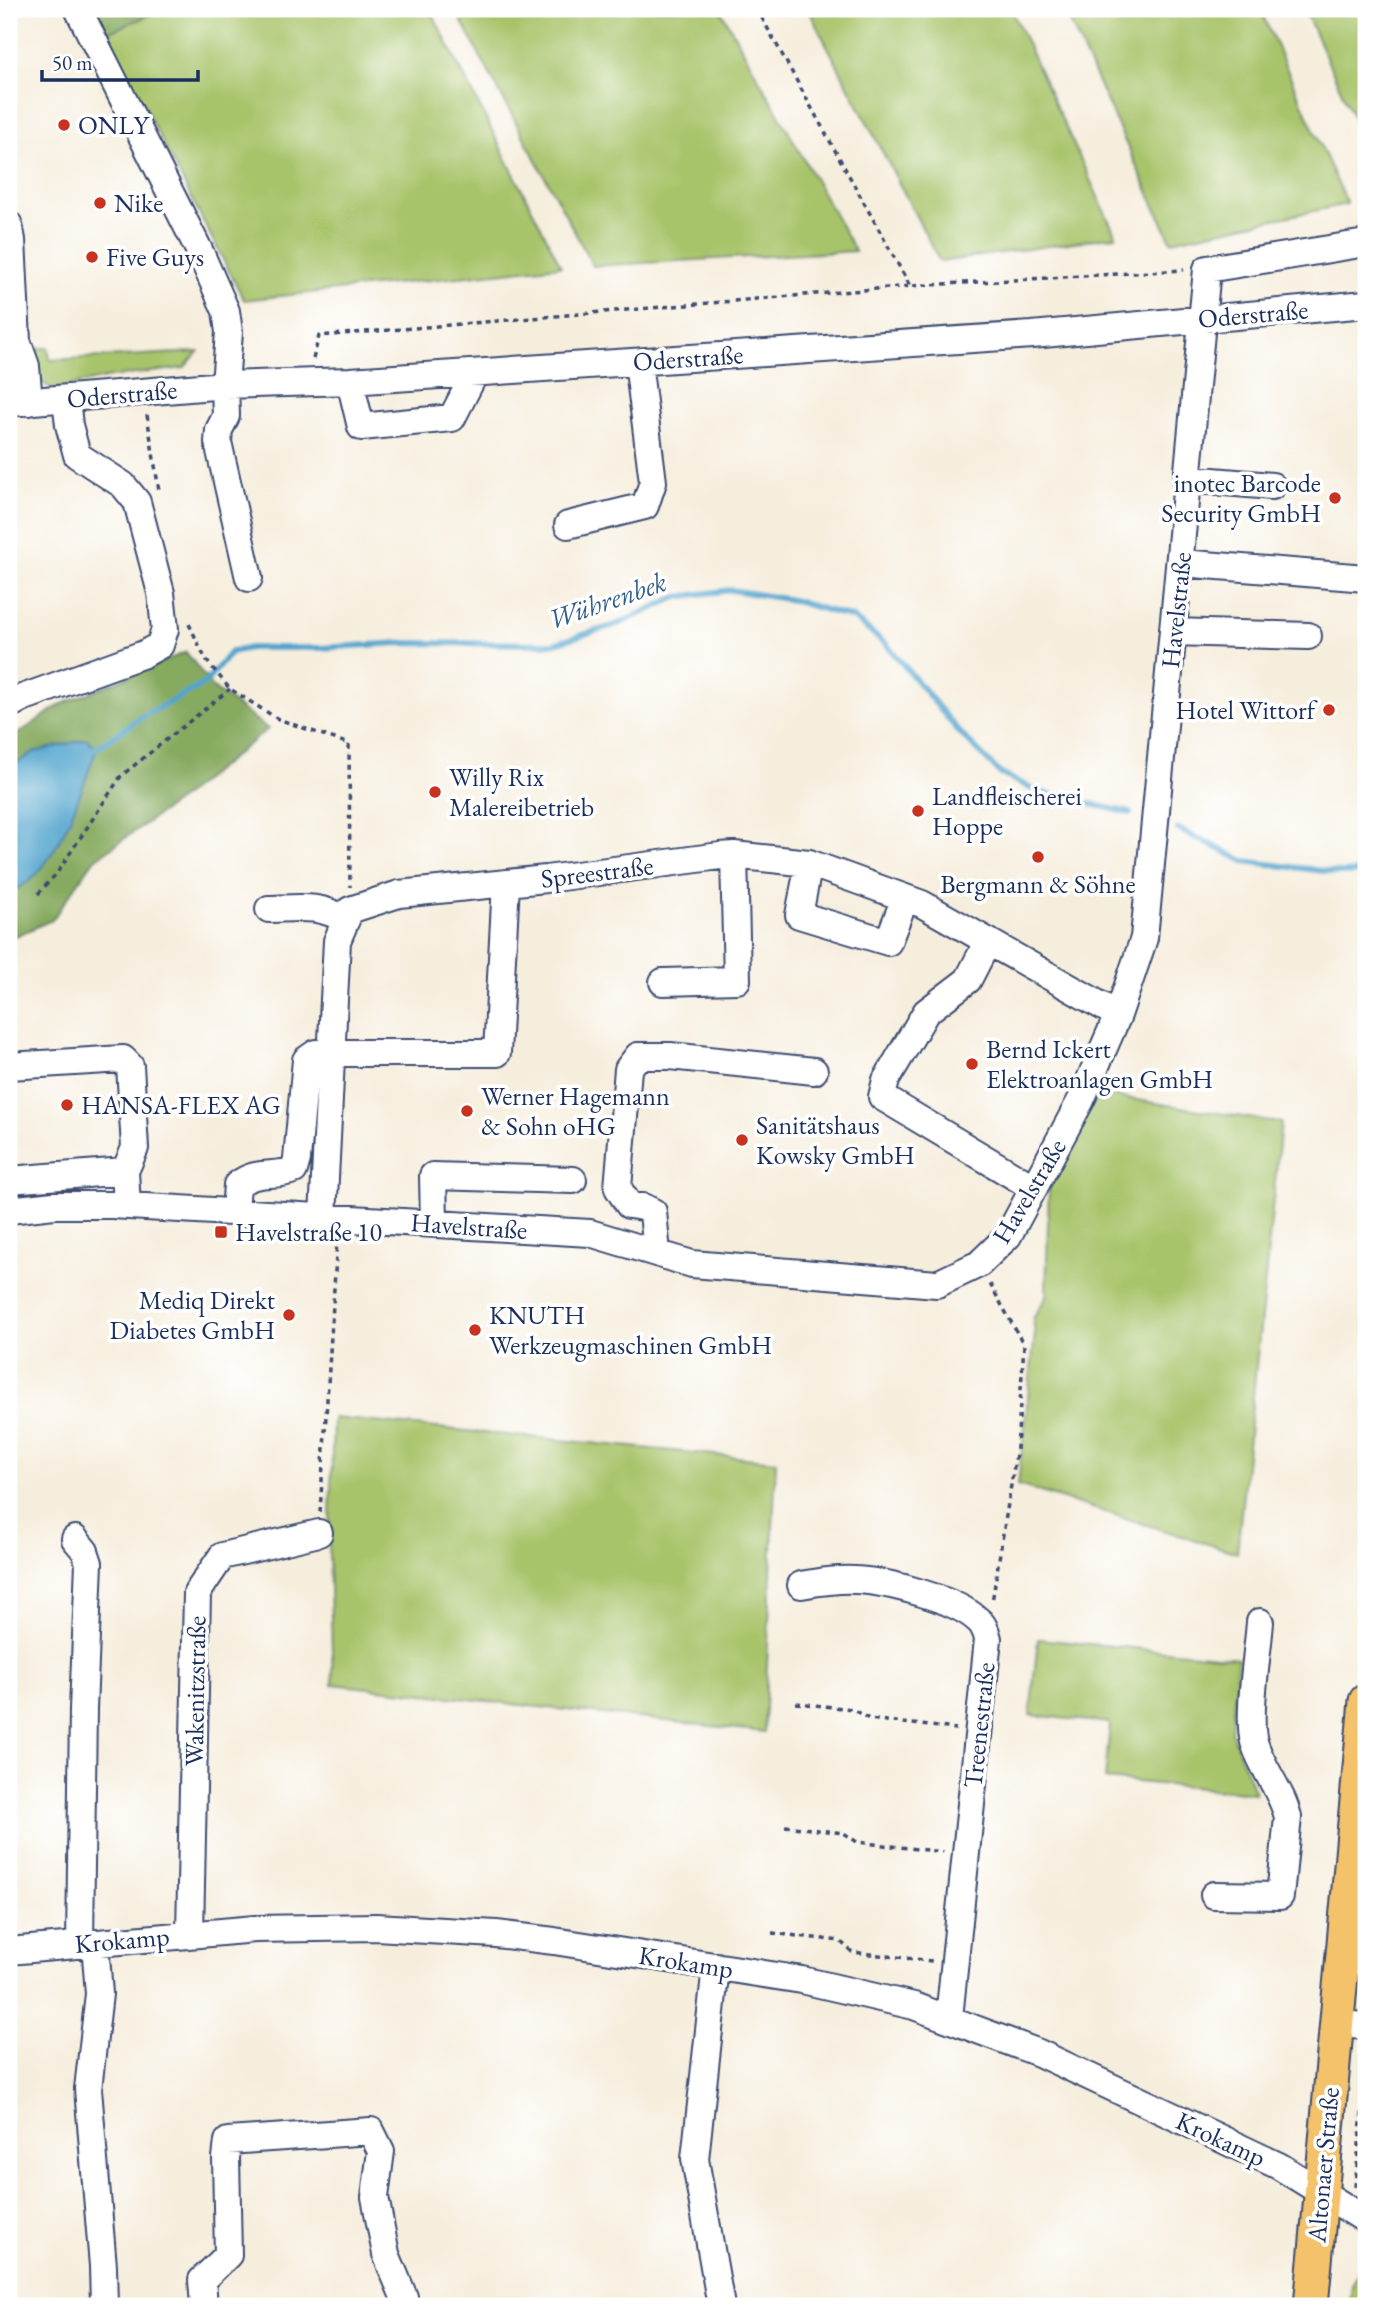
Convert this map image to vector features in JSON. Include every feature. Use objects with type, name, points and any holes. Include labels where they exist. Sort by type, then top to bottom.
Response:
[{"type":"main road","name":"Altonaer Straße","points":[[1311,2306],[1321,2192],[1351,2025],[1366,1701]]},
{"type":"street","points":[[78,9],[199,250],[226,311],[229,332],[225,385],[226,416],[219,430],[218,442],[249,578]]},
{"type":"street","points":[[10,232],[15,344],[26,366],[19,403]]},
{"type":"street","points":[[1208,269],[1366,243]]},
{"type":"street","name":"Havelstraße","points":[[9,1210],[54,1205],[127,1206],[590,1233],[692,1264],[937,1283],[979,1264],[1008,1236],[1081,1100],[1118,1015],[1144,938],[1208,269]]},
{"type":"street","name":"Oderstraße","points":[[19,403],[225,385],[350,381],[1032,335],[1366,304]]},
{"type":"street","points":[[568,525],[645,506],[653,482],[638,362]]},
{"type":"street","points":[[350,381],[361,427],[452,418],[475,373]]},
{"type":"street","points":[[9,705],[144,654],[160,645],[165,629],[160,593],[137,502],[123,485],[76,455],[66,399]]},
{"type":"street","points":[[1189,479],[1272,486]]},
{"type":"street","points":[[1181,563],[1366,578]]},
{"type":"street","points":[[1174,632],[1308,636]]},
{"type":"street","points":[[663,982],[737,980],[734,855]]},
{"type":"street","name":"Spreestraße","points":[[348,915],[399,894],[734,855],[809,863],[922,904],[1118,1015]]},
{"type":"street","points":[[809,863],[799,915],[888,942],[905,898]]},
{"type":"street","points":[[235,1212],[237,1185],[248,1176],[285,1174],[294,1170],[306,1060],[316,1053],[497,1053],[506,883]]},
{"type":"street","points":[[269,909],[317,907],[348,915],[337,942],[332,1055],[331,1217]]},
{"type":"street","points":[[988,942],[968,980],[926,1012],[886,1080],[882,1097],[1034,1188]]},
{"type":"street","points":[[657,1253],[653,1212],[629,1205],[618,1188],[628,1069],[638,1056],[670,1056],[814,1071]]},
{"type":"street","points":[[9,1066],[123,1059],[130,1066],[135,1147],[125,1171],[127,1206]]},
{"type":"street","points":[[9,1180],[125,1171]]},
{"type":"street","points":[[434,1223],[433,1176],[573,1180]]},
{"type":"street","name":"Wakenitzstraße","points":[[190,1934],[197,1593],[222,1556],[319,1533]]},
{"type":"street","points":[[75,1539],[85,1551],[89,1563],[83,1723],[87,1944],[99,1994],[88,2089],[104,2306]]},
{"type":"street","name":"Treenestraße","points":[[801,1585],[828,1580],[883,1583],[967,1612],[979,1620],[985,1629],[988,1639],[949,2018]]},
{"type":"street","points":[[1214,1895],[1280,1896],[1286,1808],[1261,1762],[1252,1731],[1261,1622]]},
{"type":"street","name":"Krokamp","points":[[9,1951],[190,1934],[316,1926],[436,1929],[554,1941],[802,1980],[865,1994],[949,2018],[1028,2048],[1279,2166],[1359,2216]]},
{"type":"street","points":[[716,1966],[695,2160],[721,2306]]},
{"type":"street","points":[[204,2306],[202,2280],[228,2255],[228,2141],[371,2131],[381,2151],[376,2197],[386,2255],[404,2297],[405,2306]]},
{"type":"path","points":[[757,9],[911,286]]},
{"type":"path","points":[[9,150],[14,178],[14,199]]},
{"type":"path","points":[[306,381],[319,336],[911,286],[1208,269]]},
{"type":"path","points":[[206,660],[230,690],[278,719],[349,744],[348,915]]},
{"type":"path","points":[[38,894],[57,873],[121,776],[230,690]]},
{"type":"path","points":[[319,1533],[331,1217]]},
{"type":"path","points":[[979,1264],[1024,1345],[1017,1448],[994,1583],[988,1639]]},
{"type":"path","points":[[796,1703],[852,1709],[869,1719],[979,1732]]},
{"type":"path","points":[[785,1826],[844,1833],[858,1842],[966,1854]]},
{"type":"path","points":[[772,1933],[840,1941],[852,1952],[955,1964]]},
{"type":"path","points":[[1359,2216],[1366,2070]]},
{"type":"green space","points":[[96,9],[164,9],[106,33]]},
{"type":"green space","points":[[164,9],[430,9],[561,266],[244,300],[106,33]]},
{"type":"green space","points":[[455,9],[720,9],[855,251],[593,266]]},
{"type":"green space","points":[[808,9],[1011,9],[1116,236],[940,262]]},
{"type":"green space","points":[[1064,9],[1260,9],[1347,204],[1171,241]]},
{"type":"green space","points":[[1304,9],[1366,9],[1366,145]]},
{"type":"green space","points":[[38,348],[48,348],[50,360],[198,352],[184,368],[110,377],[56,389],[44,384],[38,375],[35,351]]},
{"type":"green space","points":[[186,652],[213,688],[268,729],[179,800],[94,860],[52,920],[9,939],[9,740],[60,705]]},
{"type":"green space","points":[[1099,1094],[1281,1123],[1237,1553],[1018,1485],[1035,1334],[1033,1319],[1046,1297],[1049,1184]]},
{"type":"green space","points":[[333,1418],[776,1461],[764,1732],[333,1684],[329,1555]]},
{"type":"green space","points":[[1038,1639],[1238,1658],[1231,1731],[1255,1793],[1105,1779],[1110,1723],[1030,1715]]},
{"type":"green space","points":[[1366,2264],[1366,2306],[1350,2306],[1355,2278]]},
{"type":"water","points":[[87,739],[97,748],[61,838],[40,870],[26,883],[9,892],[9,768],[34,752]]},
{"type":"waterway","name":"Wührenbek","points":[[91,752],[143,716],[204,684],[231,652],[250,648],[321,648],[400,643],[553,644],[618,624],[677,597],[731,590],[792,600],[853,618],[887,645],[960,733],[1001,774],[1039,792],[1130,813]]},
{"type":"waterway","name":"Wührenbek","points":[[1178,829],[1244,861],[1340,873],[1366,872]]},
{"type":"place","name":"ONLY","points":[[64,125]]},
{"type":"place","name":"Nike","points":[[100,203]]},
{"type":"place","name":"Five Guys","points":[[92,257]]},
{"type":"place","name":"inotec Barcode Security GmbH","points":[[1335,498]]},
{"type":"place","name":"Hotel Wittorf","points":[[1329,710]]},
{"type":"place","name":"Willy Rix Malereibetrieb","points":[[435,792]]},
{"type":"place","name":"Landfleischerei Hoppe","points":[[918,811]]},
{"type":"place","name":"Bergmann & Söhne","points":[[1038,857]]},
{"type":"place","name":"Bernd Ickert Elektroanlagen GmbH","points":[[972,1064]]},
{"type":"place","name":"HANSA-FLEX AG","points":[[67,1105]]},
{"type":"place","name":"Werner Hagemann & Sohn oHG","points":[[467,1111]]},
{"type":"place","name":"Sanitätshaus Kowsky GmbH","points":[[742,1140]]},
{"type":"place","name":"Havelstraße 10","points":[[221,1232]]},
{"type":"place","name":"Mediq Direkt Diabetes GmbH","points":[[289,1315]]},
{"type":"place","name":"KNUTH Werkzeugmaschinen GmbH","points":[[475,1330]]}]
